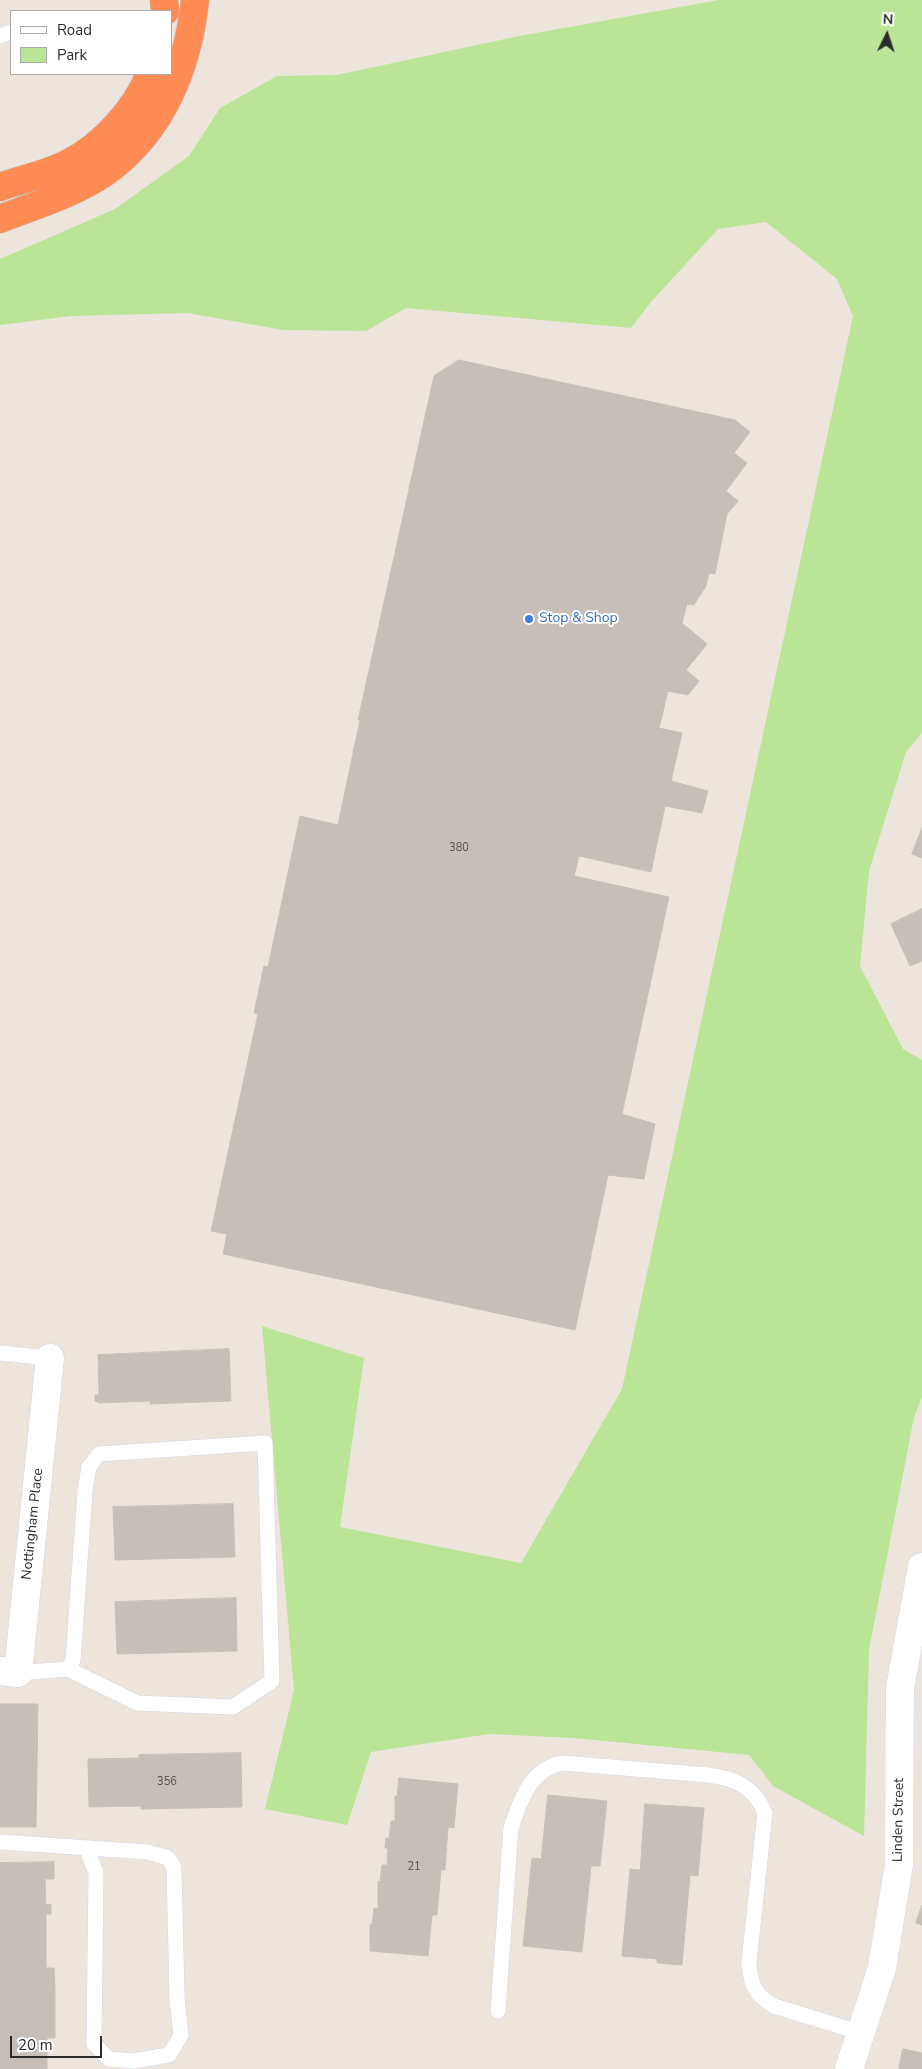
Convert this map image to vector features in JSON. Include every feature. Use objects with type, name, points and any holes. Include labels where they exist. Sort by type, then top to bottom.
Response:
[{"type":"highway","points":[[0,219],[55,198],[107,171],[144,138],[174,87],[191,33],[195,0]]},
{"type":"highway","points":[[0,187],[70,163],[124,120],[149,75]]},
{"type":"street","name":"Nottingham Place","points":[[9,1672],[50,1358]]},
{"type":"street","name":"Linden Street","points":[[849,2069],[882,1968],[899,1864],[900,1688],[922,1567]]},
{"type":"lane","points":[[0,1353],[50,1358]]},
{"type":"lane","points":[[9,1672],[68,1669],[137,1703],[233,1707],[272,1680],[265,1443],[99,1454],[89,1466],[85,1492],[73,1660],[68,1669]]},
{"type":"lane","points":[[498,2011],[511,1828],[516,1812],[535,1776],[550,1765],[563,1763],[729,1777],[744,1785],[762,1804],[765,1813],[749,1962],[750,1977],[755,1991],[763,2000],[774,2006],[862,2033]]},
{"type":"lane","points":[[0,1842],[148,1852],[168,1858],[174,1867],[177,1997],[181,2036],[169,2055],[133,2062],[109,2059],[94,2044],[96,1872],[87,1849]]},
{"type":"green space","points":[[719,0],[922,0],[922,733],[906,752],[869,871],[860,966],[903,1049],[922,1060],[922,1397],[914,1417],[869,1650],[864,1836],[773,1786],[749,1755],[574,1738],[489,1734],[371,1752],[347,1825],[265,1809],[294,1690],[262,1326],[364,1358],[340,1527],[521,1563],[622,1389],[853,316],[837,279],[766,222],[718,229],[651,302],[631,328],[406,308],[366,331],[283,330],[188,313],[71,316],[0,325],[0,259],[115,209],[189,156],[220,108],[277,76],[337,75],[519,36]]},
{"type":"building","points":[[459,360],[735,420],[750,432],[734,453],[747,463],[726,491],[738,501],[727,514],[715,574],[709,573],[706,586],[694,605],[687,604],[682,623],[707,644],[686,670],[699,681],[688,695],[668,691],[659,728],[682,733],[671,781],[708,791],[702,813],[665,806],[651,872],[579,856],[574,876],[669,897],[622,1114],[655,1124],[644,1179],[608,1175],[575,1330],[223,1254],[227,1234],[211,1231],[258,1014],[254,1013],[264,966],[268,967],[300,816],[338,825],[360,720],[358,720],[434,376]]},
{"type":"building","points":[[922,828],[922,858],[912,854]]},
{"type":"building","points":[[922,909],[922,961],[910,966],[891,924]]},
{"type":"building","points":[[229,1349],[231,1401],[150,1404],[151,1401],[99,1403],[95,1401],[95,1395],[99,1395],[98,1355]]},
{"type":"building","points":[[233,1504],[235,1557],[115,1560],[113,1507]]},
{"type":"building","points":[[236,1598],[237,1651],[117,1654],[115,1602]]},
{"type":"building","points":[[0,1704],[38,1704],[36,1827],[0,1827]]},
{"type":"building","points":[[241,1753],[242,1807],[141,1809],[141,1806],[89,1807],[88,1759],[139,1758],[139,1755]]},
{"type":"building","points":[[399,1778],[458,1784],[454,1828],[448,1827],[445,1870],[441,1870],[437,1915],[432,1915],[428,1956],[370,1951],[370,1925],[372,1925],[374,1908],[378,1909],[378,1881],[380,1882],[382,1865],[387,1865],[388,1848],[385,1848],[386,1838],[389,1839],[391,1821],[395,1821],[395,1796],[397,1796]]},
{"type":"building","points":[[548,1795],[607,1801],[600,1866],[591,1866],[582,1952],[523,1946],[532,1858],[541,1859]]},
{"type":"building","points":[[645,1804],[704,1808],[698,1876],[690,1875],[682,1965],[657,1963],[657,1959],[622,1956],[630,1869],[640,1870]]},
{"type":"building","points":[[54,1862],[54,1879],[45,1879],[46,1905],[51,1904],[51,1914],[46,1914],[46,1968],[54,1968],[55,1987],[55,2038],[47,2038],[47,2069],[0,2069],[0,1863]]},
{"type":"building","points":[[922,1905],[922,1925],[916,1923]]},
{"type":"building","points":[[903,2049],[922,2053],[922,2069],[899,2069]]},
{"type":"place","name":"Stop & Shop","points":[[529,619]]}]
